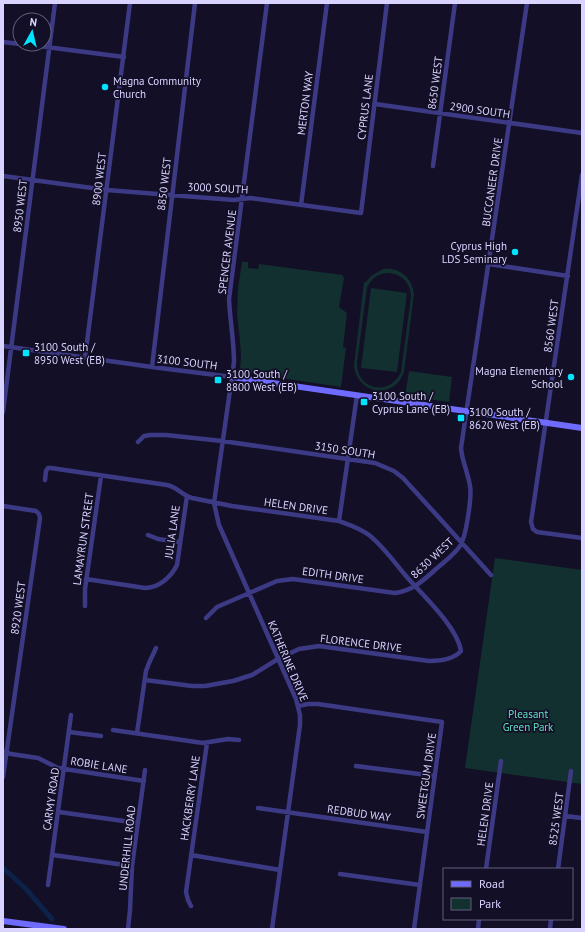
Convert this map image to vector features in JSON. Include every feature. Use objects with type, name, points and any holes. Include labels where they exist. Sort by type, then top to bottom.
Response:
[{"type":"street","name":"8950 WEST","points":[[52,25],[55,3]]},
{"type":"street","name":"8900 WEST","points":[[85,358],[130,3]]},
{"type":"street","name":"8850 WEST","points":[[152,368],[195,3]]},
{"type":"street","name":"SPENCER AVENUE","points":[[214,503],[232,377],[234,350],[229,299],[267,3]]},
{"type":"street","name":"MERTON WAY","points":[[301,205],[327,3]]},
{"type":"street","name":"CYPRUS LANE","points":[[361,213],[387,3]]},
{"type":"street","name":"8650 WEST","points":[[433,166],[455,3]]},
{"type":"street","name":"BUCCANEER DRIVE","points":[[462,543],[471,492],[462,455],[462,448],[527,3]]},
{"type":"street","points":[[52,47],[124,57]]},
{"type":"street","name":"8950 WEST","points":[[3,412],[48,52]]},
{"type":"street","name":"2900 SOUTH","points":[[374,104],[582,133]]},
{"type":"street","name":"8560 WEST","points":[[582,175],[531,521],[532,527],[537,532],[582,538]]},
{"type":"street","name":"3000 SOUTH","points":[[3,176],[107,190],[234,200],[250,198],[361,213]]},
{"type":"street","points":[[489,264],[568,276]]},
{"type":"street","name":"3100 SOUTH","points":[[3,346],[152,368],[232,377],[582,428]]},
{"type":"street","points":[[339,521],[357,395]]},
{"type":"street","name":"3150 SOUTH","points":[[138,442],[144,436],[158,434],[222,441],[375,463],[394,471],[403,478],[491,575]]},
{"type":"street","name":"HELEN DRIVE","points":[[45,480],[46,471],[48,468],[167,485],[177,489],[186,496],[214,503],[339,521],[354,526],[373,539],[438,610],[458,640],[461,651]]},
{"type":"street","name":"LAMAYRUN STREET","points":[[85,606],[86,579],[101,476]]},
{"type":"street","name":"JULIA LANE","points":[[86,579],[145,588],[157,586],[176,567],[186,496]]},
{"type":"street","name":"KATHERINE DRIVE","points":[[214,503],[218,521],[298,706],[300,725],[272,929]]},
{"type":"street","name":"8920 WEST","points":[[3,506],[36,511],[39,514],[39,523],[5,751],[3,777]]},
{"type":"street","points":[[148,535],[158,539],[180,542]]},
{"type":"street","name":"8630 WEST","points":[[415,586],[423,581],[454,554],[462,543]]},
{"type":"street","name":"EDITH DRIVE","points":[[206,618],[217,606],[277,581],[293,579],[395,593],[402,592],[415,586]]},
{"type":"street","name":"FLORENCE DRIVE","points":[[145,680],[180,685],[205,686],[243,679],[299,649],[319,646],[429,661],[444,660],[457,655],[461,651]]},
{"type":"street","points":[[138,733],[145,680],[149,663],[156,648]]},
{"type":"street","name":"SWEETGUM DRIVE","points":[[298,706],[318,704],[442,722],[414,929]]},
{"type":"street","name":"CARMY ROAD","points":[[48,886],[71,715]]},
{"type":"street","points":[[113,730],[207,743],[239,740]]},
{"type":"street","points":[[69,732],[101,736]]},
{"type":"street","name":"HACKBERRY LANE","points":[[191,906],[186,892],[207,743]]},
{"type":"street","name":"ROBIE LANE","points":[[5,751],[11,754],[38,758],[58,768],[144,780]]},
{"type":"street","name":"HELEN DRIVE","points":[[486,868],[501,761]]},
{"type":"street","points":[[356,766],[435,776]]},
{"type":"street","name":"UNDERHILL ROAD","points":[[128,929],[132,866],[146,770]]},
{"type":"street","name":"8525 WEST","points":[[558,868],[571,771]]},
{"type":"street","name":"REDBUD WAY","points":[[258,808],[427,832]]},
{"type":"street","points":[[59,812],[138,823]]},
{"type":"street","points":[[565,816],[582,818]]},
{"type":"street","points":[[53,855],[132,866]]},
{"type":"street","points":[[191,855],[280,870]]},
{"type":"street","points":[[340,874],[420,885]]},
{"type":"street","points":[[3,921],[64,929]]},
{"type":"green space","points":[[242,262],[248,262],[248,268],[258,269],[259,264],[342,275],[344,278],[339,307],[347,313],[343,347],[346,348],[341,387],[241,372],[240,340],[237,315],[238,288]]},
{"type":"green space","points":[[383,269],[394,270],[404,274],[411,283],[414,294],[404,372],[399,381],[393,387],[385,390],[369,388],[362,383],[357,376],[354,366],[364,282],[366,282],[371,276]],"holes":[[[392,273],[401,277],[407,283],[411,292],[401,372],[396,380],[389,385],[374,387],[362,379],[358,371],[357,362],[367,288],[370,282],[377,276]]]},
{"type":"green space","points":[[371,288],[407,293],[397,372],[361,368]]},
{"type":"green space","points":[[409,371],[452,377],[449,402],[405,396]]},
{"type":"green space","name":"Pleasant Green Park","points":[[495,558],[582,570],[582,784],[465,768]]},
{"type":"waterway","points":[[3,868],[26,889],[52,919]]},
{"type":"place","name":"Magna Community Church","points":[[105,87]]},
{"type":"place","name":"Cyprus High LDS Seminary","points":[[515,252]]},
{"type":"place","name":"3100 South / 8950 West (EB)","points":[[26,353]]},
{"type":"place","name":"Magna Elementary School","points":[[571,377]]},
{"type":"place","name":"3100 South / 8800 West (EB)","points":[[218,380]]},
{"type":"place","name":"3100 South / Cyprus Lane (EB)","points":[[364,402]]},
{"type":"place","name":"3100 South / 8620 West (EB)","points":[[461,418]]}]
